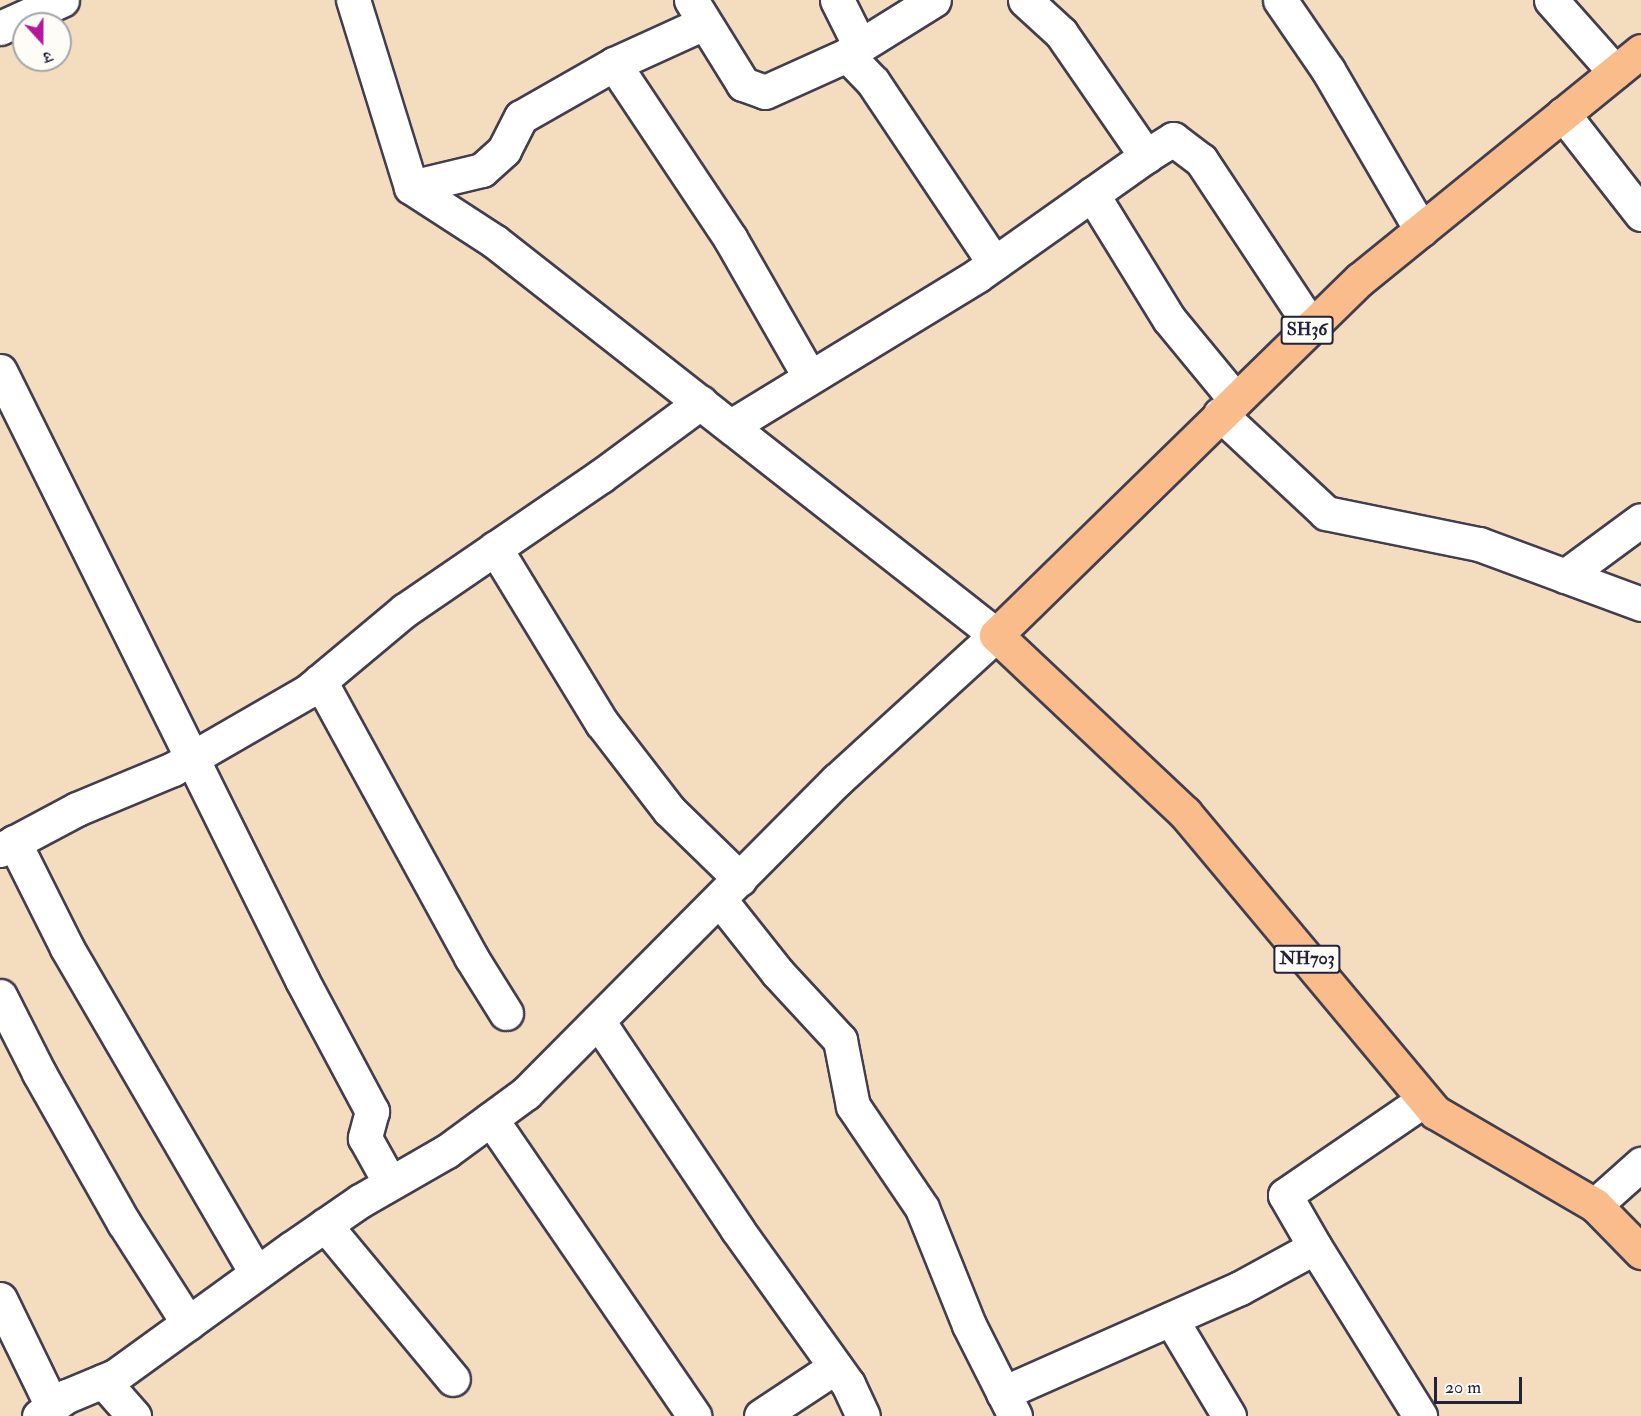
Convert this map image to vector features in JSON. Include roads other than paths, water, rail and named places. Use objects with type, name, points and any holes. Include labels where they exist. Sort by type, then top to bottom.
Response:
[{"type":"highway","name":"SH36","points":[[996,635],[1360,279],[1641,51]]},
{"type":"highway","name":"NH703","points":[[996,635],[1185,813],[1435,1112],[1595,1205],[1641,1252]]},
{"type":"street","points":[[0,28],[62,0]]},
{"type":"street","points":[[0,1299],[45,1411],[103,1381],[325,1225],[447,1151],[526,1093],[837,780],[996,635],[494,241],[411,187],[353,0]]},
{"type":"street","points":[[837,0],[854,50],[873,82],[994,263]]},
{"type":"street","points":[[411,187],[482,170],[504,150],[521,117],[614,64],[698,11],[743,84],[765,92],[854,50],[934,0]]},
{"type":"street","points":[[1025,0],[1061,33],[1146,156]]},
{"type":"street","points":[[1280,0],[1328,70],[1420,230]]},
{"type":"street","points":[[1551,0],[1615,72]]},
{"type":"street","points":[[614,64],[730,238],[809,376]]},
{"type":"street","points":[[1563,114],[1641,214]]},
{"type":"street","points":[[731,426],[994,263],[1173,139],[1201,160],[1311,326]]},
{"type":"street","points":[[1092,194],[1169,319],[1228,406],[1326,513],[1479,544],[1641,604]]},
{"type":"street","points":[[0,371],[194,757],[302,980],[372,1111],[366,1138],[390,1184]]},
{"type":"street","points":[[256,1273],[7,846],[194,757],[320,681],[405,610],[700,402]]},
{"type":"street","points":[[1564,576],[1641,519]]},
{"type":"street","points":[[495,548],[602,723],[730,890],[777,972],[840,1040],[853,1106],[922,1208],[969,1325],[1006,1408],[1171,1319],[1240,1288],[1315,1247]]},
{"type":"street","points":[[320,681],[471,957],[506,1013]]},
{"type":"street","points":[[0,996],[107,1193],[188,1323]]},
{"type":"street","points":[[598,1021],[835,1367],[863,1416]]},
{"type":"street","points":[[1420,1416],[1285,1196],[1424,1100]]},
{"type":"street","points":[[491,1119],[567,1236],[694,1416]]},
{"type":"street","points":[[1595,1205],[1641,1164]]},
{"type":"street","points":[[325,1225],[453,1379]]},
{"type":"street","points":[[1171,1319],[1228,1416]]},
{"type":"street","points":[[761,1416],[835,1367]]},
{"type":"street","points":[[103,1381],[134,1416]]}]
